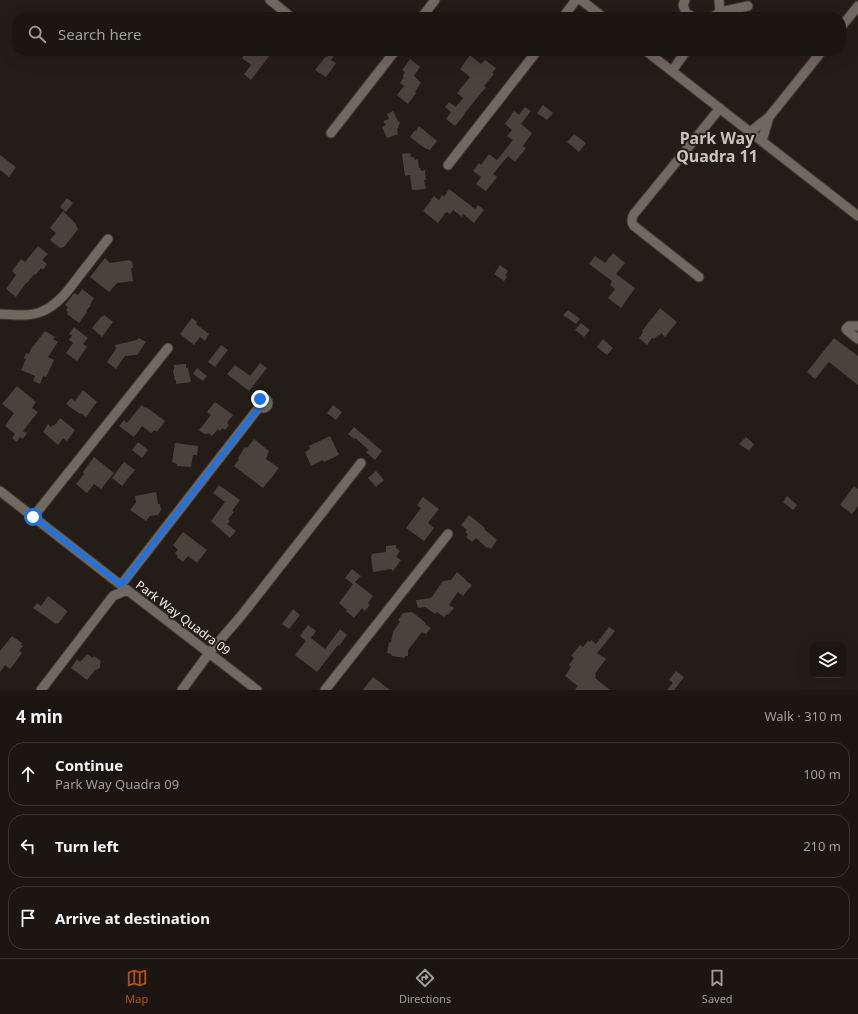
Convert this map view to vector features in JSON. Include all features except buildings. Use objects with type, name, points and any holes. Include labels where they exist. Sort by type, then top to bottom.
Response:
[{"type":"street","points":[[270,0],[280,3],[287,12]]},
{"type":"street","points":[[426,12],[435,0]]},
{"type":"street","points":[[567,12],[576,0]]},
{"type":"street","points":[[581,0],[596,12]]},
{"type":"street","points":[[685,0],[683,5],[686,12]]},
{"type":"street","points":[[717,12],[719,0]]},
{"type":"street","points":[[727,12],[748,6]]},
{"type":"street","points":[[846,21],[858,6]]},
{"type":"street","points":[[331,133],[391,56]]},
{"type":"street","points":[[448,165],[533,56]]},
{"type":"street","points":[[652,56],[858,216]]},
{"type":"street","points":[[672,71],[682,56]]},
{"type":"street","points":[[750,132],[769,117],[818,56]]},
{"type":"street","points":[[699,277],[634,226],[631,221],[634,214],[720,108]]},
{"type":"street","points":[[762,141],[769,117]]},
{"type":"street","points":[[0,314],[34,314],[51,307],[67,292],[108,239]]},
{"type":"street","points":[[858,326],[849,326],[846,329],[858,339]]},
{"type":"street","points":[[33,517],[168,348]]},
{"type":"street","points":[[41,690],[113,596],[124,588],[260,406]]},
{"type":"street","points":[[182,690],[209,653],[241,616],[361,462]]},
{"type":"street","name":"Park Way Quadra 09","points":[[0,491],[257,690]]},
{"type":"street","points":[[325,690],[448,534]]},
{"type":"street","points":[[113,580],[113,596]]},
{"type":"district","name":"Park Way Quadra 11","points":[[717,147]]},
{"type":"route","points":[[33,517],[121,585],[260,406],[258,402],[260,399]]}]
